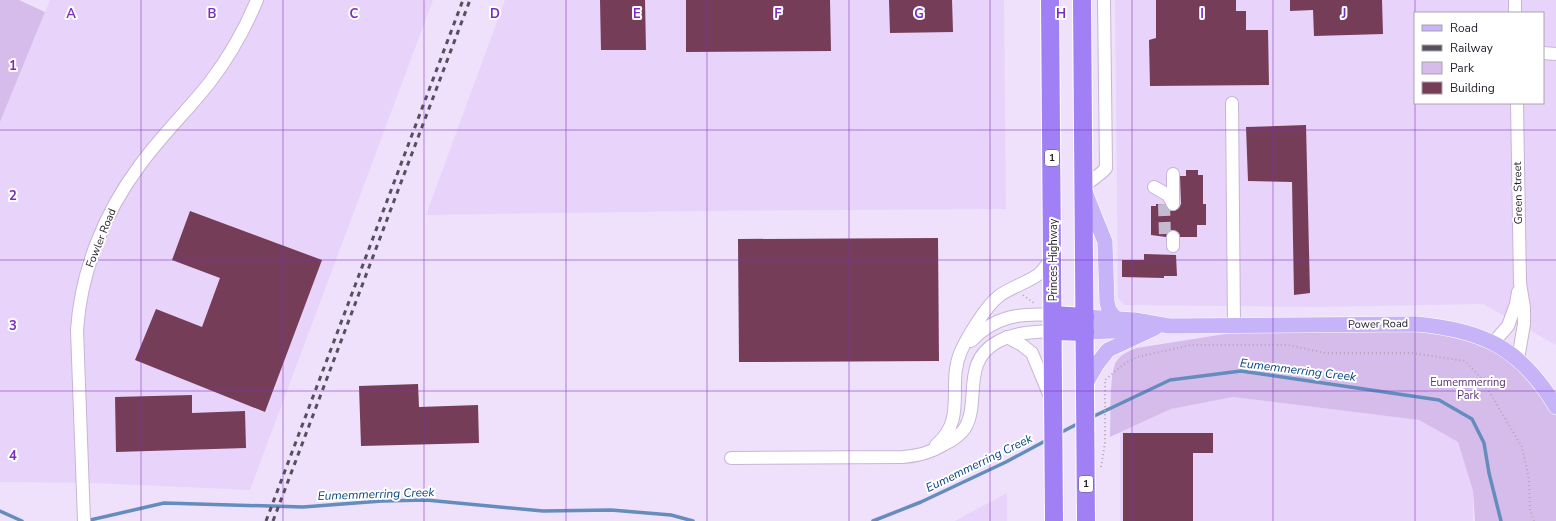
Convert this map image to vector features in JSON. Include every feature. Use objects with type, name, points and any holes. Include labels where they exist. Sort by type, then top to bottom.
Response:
[{"type":"highway","name":"Princes Highway","points":[[1050,0],[1054,521]]},
{"type":"highway","name":"1","points":[[1082,0],[1086,521]]},
{"type":"highway","points":[[1053,323],[1085,325]]},
{"type":"main road","points":[[1084,188],[1106,242],[1107,302],[1109,310],[1115,318]]},
{"type":"main road","name":"Power Road","points":[[1085,325],[1115,318],[1135,320],[1162,327]]},
{"type":"main road","name":"Power Road","points":[[1085,325],[1104,332],[1162,327],[1234,325],[1416,324],[1444,326],[1469,332],[1493,343],[1518,359],[1534,375],[1556,407]]},
{"type":"main road","points":[[1085,391],[1097,364],[1108,350],[1162,327]]},
{"type":"street","name":"Fowler Road","points":[[84,521],[76,351],[80,299],[93,252],[108,216],[133,174],[218,72],[240,36],[257,0]]},
{"type":"street","points":[[1084,188],[1090,180],[1106,168],[1104,0]]},
{"type":"street","points":[[1515,0],[1515,12]]},
{"type":"street","points":[[1544,54],[1556,54]]},
{"type":"street","points":[[1232,103],[1234,325]]},
{"type":"street","name":"Green Street","points":[[1517,104],[1520,283],[1524,308],[1524,324],[1518,359]]},
{"type":"street","points":[[1154,187],[1168,195],[1168,204],[1173,174]]},
{"type":"street","points":[[903,457],[919,454],[931,448],[942,439],[949,429],[954,418],[956,367],[962,351],[975,327],[993,301],[1003,293],[1039,274],[1053,255]]},
{"type":"street","name":"Green Street","points":[[1493,343],[1508,326],[1516,304],[1520,283]]},
{"type":"street","points":[[962,351],[985,329],[1002,320],[1027,314],[1053,323]]},
{"type":"street","points":[[731,458],[903,457],[924,454],[951,441],[961,434],[970,415],[976,369],[979,361],[992,346],[1007,337],[1025,333],[1053,323]]},
{"type":"street","points":[[1007,337],[1022,345],[1032,353],[1054,408]]},
{"type":"path","points":[[1021,293],[1037,305]]},
{"type":"path","points":[[1105,443],[1105,380],[1132,359],[1142,356],[1191,345],[1288,345],[1325,353],[1412,353],[1465,361],[1481,378],[1522,447],[1529,480],[1530,510],[1534,521]]},
{"type":"shaded area","points":[[50,0],[433,0],[250,490],[93,483],[0,482],[0,122]]},
{"type":"shaded area","points":[[505,0],[1004,0],[1006,209],[426,215]]},
{"type":"shaded area","points":[[1115,0],[1556,0],[1556,345],[1483,304],[1317,307],[1125,305],[1118,298]]},
{"type":"shaded area","points":[[1233,397],[1419,420],[1458,442],[1473,491],[1473,521],[1120,521],[1120,433],[1171,409]]},
{"type":"shaded area","points":[[1007,493],[1007,521],[955,521]]},
{"type":"green space","points":[[0,0],[19,0],[45,12],[0,122]]},
{"type":"green space","name":"Eumemmerring Park","points":[[1416,324],[1490,341],[1556,407],[1556,521],[1475,521],[1473,491],[1458,442],[1419,420],[1233,397],[1171,409],[1110,437],[1111,387],[1114,368],[1120,357],[1137,348],[1281,325]]},
{"type":"building","points":[[600,0],[645,0],[646,50],[601,50]]},
{"type":"building","points":[[686,0],[830,0],[831,51],[686,52]]},
{"type":"building","points":[[889,0],[952,0],[953,32],[890,33]]},
{"type":"building","points":[[1156,0],[1236,0],[1236,11],[1246,11],[1246,30],[1268,30],[1269,85],[1150,86],[1149,40],[1156,38]]},
{"type":"building","points":[[1290,0],[1382,0],[1383,34],[1314,36],[1313,10],[1290,11]]},
{"type":"building","points":[[1306,125],[1310,293],[1294,295],[1292,182],[1248,181],[1246,127]]},
{"type":"building","points":[[1186,170],[1198,170],[1198,175],[1203,175],[1203,204],[1206,204],[1206,225],[1197,225],[1197,237],[1180,237],[1179,233],[1173,230],[1169,231],[1166,237],[1151,235],[1151,206],[1156,206],[1156,204],[1165,204],[1169,210],[1173,211],[1179,208],[1181,204],[1180,176],[1186,176]]},
{"type":"building","points":[[190,211],[322,260],[265,412],[135,360],[156,309],[202,327],[220,278],[172,260]]},
{"type":"building","points":[[938,238],[939,361],[739,362],[738,239]]},
{"type":"building","points":[[1144,254],[1176,255],[1177,276],[1164,276],[1164,278],[1122,277],[1122,260],[1144,260]]},
{"type":"building","points":[[418,384],[419,407],[478,405],[479,443],[361,446],[359,386]]},
{"type":"building","points":[[192,395],[192,413],[245,411],[246,448],[116,452],[115,397]]},
{"type":"building","points":[[1123,433],[1213,433],[1213,453],[1193,453],[1193,521],[1123,521]]},
{"type":"waterway","name":"Eumemmerring Creek","points":[[1090,418],[1170,380],[1241,371],[1439,400],[1472,419],[1484,443],[1489,473],[1501,521]]},
{"type":"waterway","name":"Eumemmerring Creek","points":[[1058,434],[1079,423]]},
{"type":"waterway","name":"Eumemmerring Creek","points":[[873,521],[921,502],[1006,462],[1047,440]]},
{"type":"waterway","name":"Eumemmerring Creek","points":[[86,521],[164,503],[303,507],[382,501],[426,500],[543,511],[611,510],[671,515],[693,521]]},
{"type":"waterway","name":"Eumemmerring Creek","points":[[0,511],[22,521]]},
{"type":"tunnel","points":[[1164,204],[1165,237]]},
{"type":"railway","points":[[266,521],[463,0]]},
{"type":"railway","points":[[273,521],[470,0]]}]
